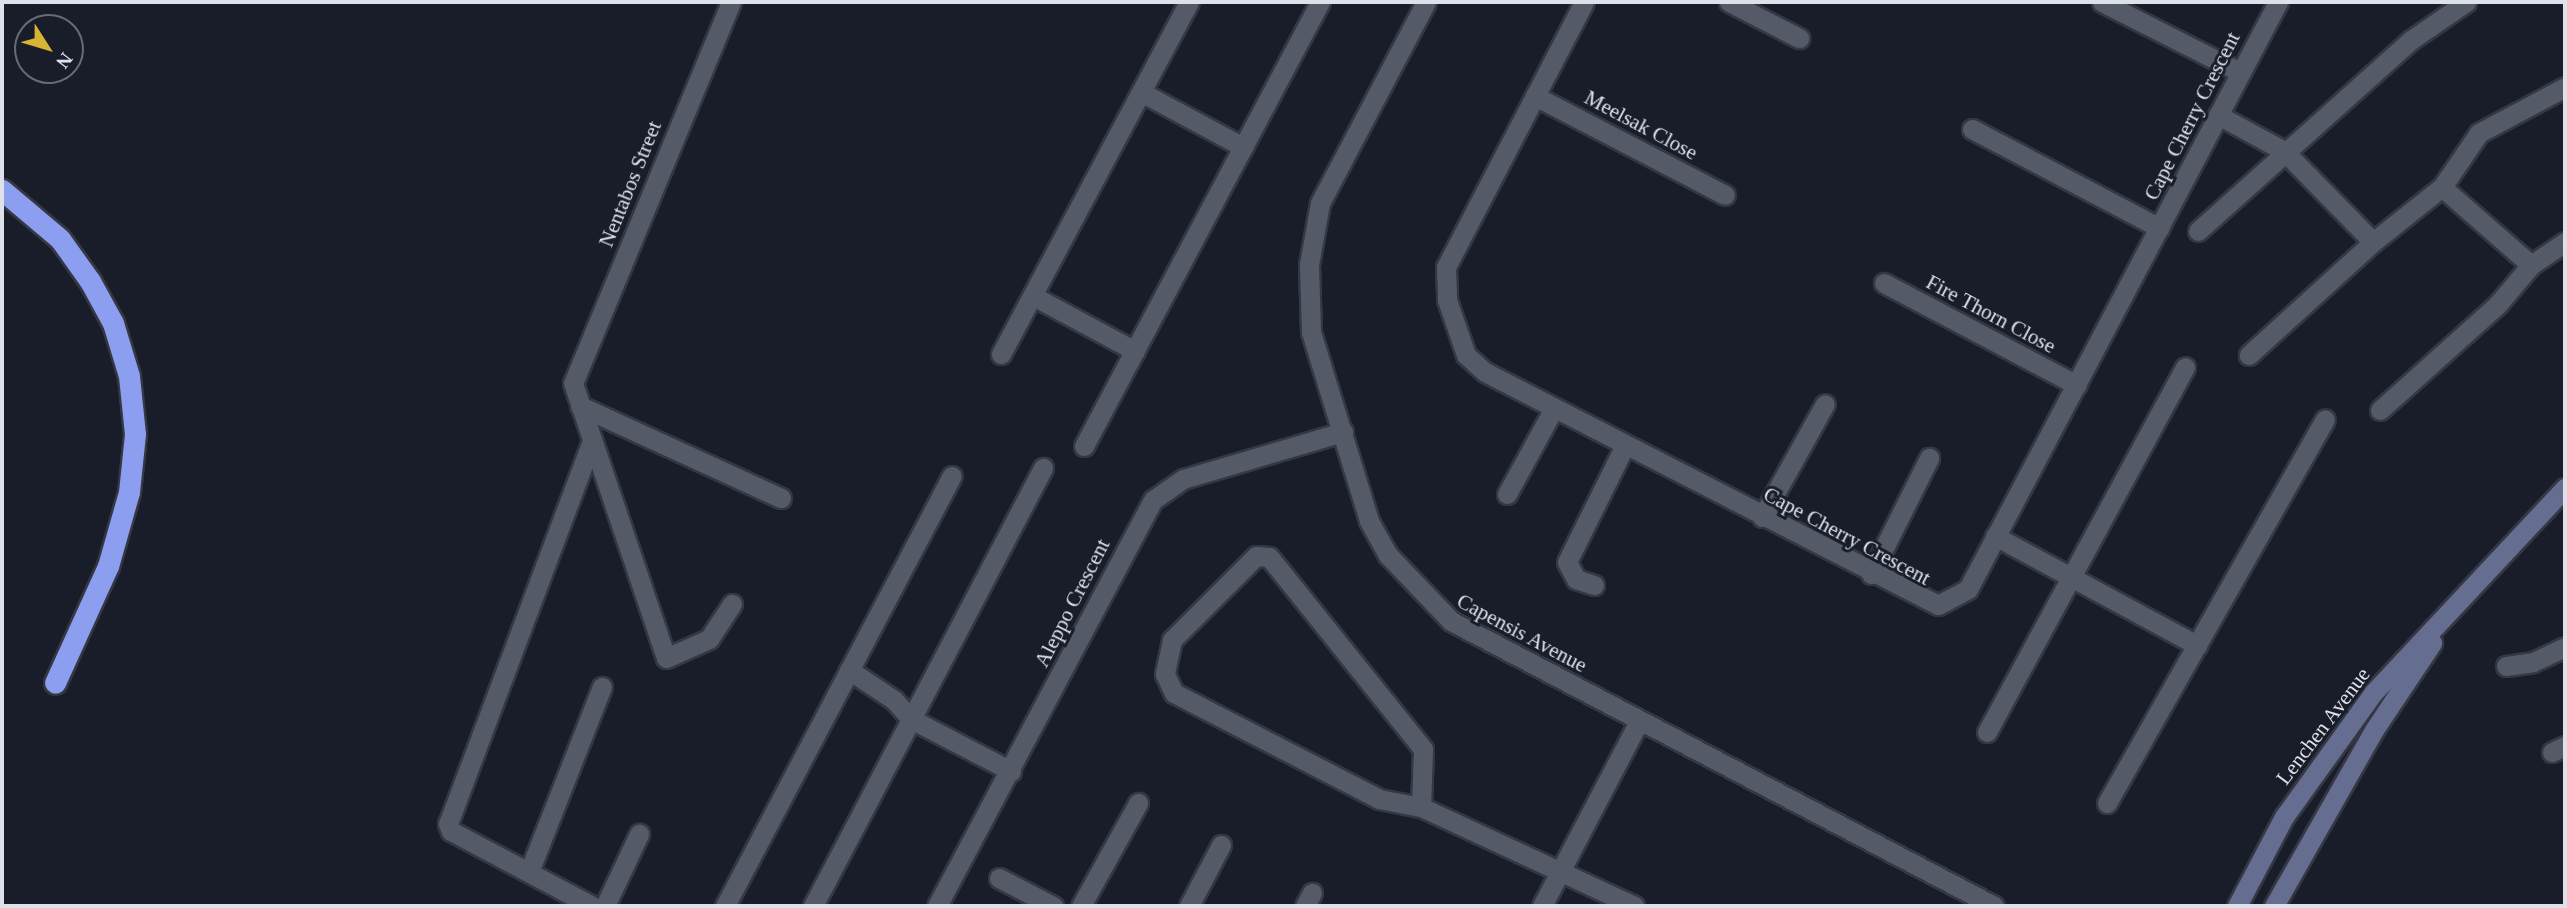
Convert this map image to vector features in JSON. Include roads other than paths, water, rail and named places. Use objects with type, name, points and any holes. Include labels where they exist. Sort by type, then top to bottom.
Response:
[{"type":"highway","points":[[2,190],[60,239],[90,281],[113,323],[128,376],[134,422],[129,492],[107,566],[55,683]]},
{"type":"main road","name":"Lenchen Avenue","points":[[2237,906],[2284,817],[2365,704],[2468,589],[2565,488]]},
{"type":"main road","name":"Lenchen Avenue","points":[[2274,906],[2374,730],[2468,589]]},
{"type":"street","name":"Nentabos Street","points":[[580,405],[573,383],[731,2]]},
{"type":"street","points":[[1001,354],[1189,2]]},
{"type":"street","points":[[1084,446],[1320,2]]},
{"type":"street","name":"Capensis Avenue","points":[[1426,2],[1314,223],[1308,310],[1370,522],[1388,555],[1434,610],[1639,721],[1994,906]]},
{"type":"street","name":"Cape Cherry Crescent","points":[[1584,2],[1452,250],[1445,289],[1466,355],[1485,372],[1929,605],[1948,604],[1968,589],[2278,2]]},
{"type":"street","points":[[1729,2],[1799,38]]},
{"type":"street","points":[[2102,2],[2240,72]]},
{"type":"street","points":[[2198,231],[2411,40],[2466,2]]},
{"type":"street","points":[[2249,355],[2374,242],[2442,187],[2479,134],[2565,87]]},
{"type":"street","points":[[1141,92],[1243,147]]},
{"type":"street","name":"Meelsak Close","points":[[1535,96],[1725,195]]},
{"type":"street","points":[[2218,115],[2284,152],[2374,242]]},
{"type":"street","points":[[1972,129],[2160,228]]},
{"type":"street","points":[[2442,187],[2531,265]]},
{"type":"street","points":[[2380,410],[2498,304],[2531,265],[2565,242]]},
{"type":"street","name":"Fire Thorn Close","points":[[1884,283],[2077,385]]},
{"type":"street","points":[[1033,296],[1135,351]]},
{"type":"street","points":[[1987,732],[2185,367]]},
{"type":"street","points":[[1757,514],[1825,404]]},
{"type":"street","points":[[580,405],[666,658],[709,639],[732,604]]},
{"type":"street","points":[[580,405],[781,498]]},
{"type":"street","points":[[1507,494],[1554,408]]},
{"type":"street","points":[[2107,803],[2325,420]]},
{"type":"street","points":[[1757,514],[1796,429]]},
{"type":"street","name":"Aleppo Crescent","points":[[937,906],[1153,500],[1183,479],[1343,432]]},
{"type":"street","points":[[592,441],[448,824],[451,831],[592,906]]},
{"type":"street","points":[[1594,585],[1576,579],[1567,562],[1625,445]]},
{"type":"street","points":[[1871,574],[1929,458]]},
{"type":"street","points":[[813,906],[1042,468]]},
{"type":"street","points":[[725,906],[952,476]]},
{"type":"street","points":[[1995,536],[2197,646]]},
{"type":"street","points":[[1421,807],[1423,749],[1269,557],[1255,556],[1176,635],[1168,655],[1168,684],[1174,693],[1379,799],[1421,807],[1563,869],[1633,906]]},
{"type":"street","points":[[2506,666],[2533,662],[2565,647]]},
{"type":"street","points":[[849,670],[894,700],[911,719],[1011,771]]},
{"type":"street","points":[[529,873],[602,687]]},
{"type":"street","points":[[1542,906],[1639,721]]},
{"type":"street","points":[[1081,906],[1138,803]]},
{"type":"street","points":[[606,906],[639,834]]},
{"type":"street","points":[[1189,906],[1221,845]]},
{"type":"street","points":[[999,878],[1053,906]]}]
